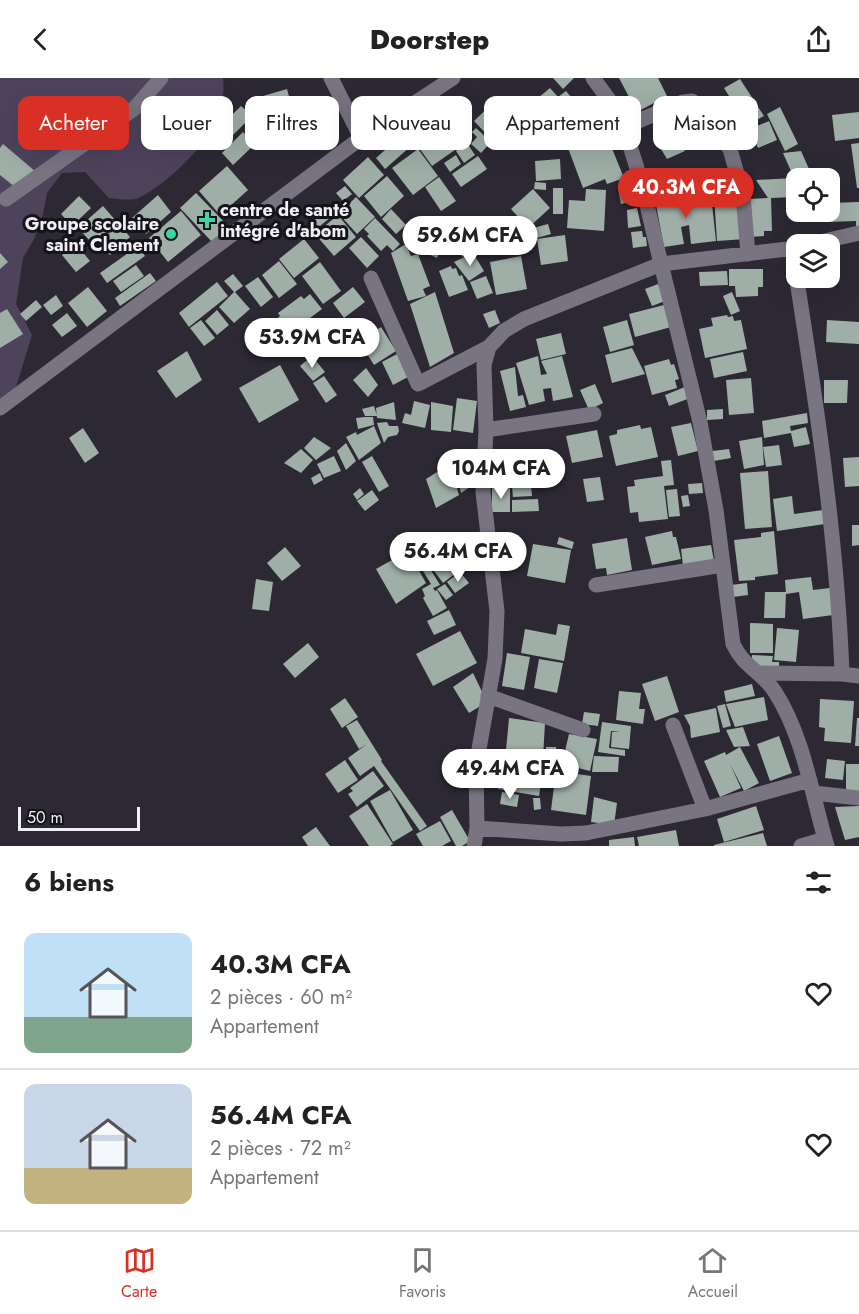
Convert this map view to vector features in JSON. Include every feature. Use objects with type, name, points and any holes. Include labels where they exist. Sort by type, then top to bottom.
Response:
[{"type":"street","points":[[6,199],[135,108],[161,78]]},
{"type":"street","points":[[331,78],[351,117]]},
{"type":"street","points":[[426,96],[453,78]]},
{"type":"street","points":[[593,78],[606,96]]},
{"type":"street","points":[[641,120],[683,102],[692,101],[700,106],[730,149],[743,195],[748,254]]},
{"type":"street","points":[[0,408],[351,146]]},
{"type":"street","points":[[631,150],[642,184],[700,422],[716,510],[733,644],[738,657],[759,673],[775,693],[789,719],[812,786],[826,842],[801,846]]},
{"type":"street","points":[[840,237],[859,233]]},
{"type":"street","points":[[370,278],[418,384],[489,346],[504,331],[524,319],[662,264],[786,250]]},
{"type":"street","points":[[799,288],[839,598],[842,674]]},
{"type":"street","points":[[474,846],[477,828],[476,766],[495,659],[497,611],[483,492],[486,430],[484,365],[489,346]]},
{"type":"street","points":[[486,430],[594,414]]},
{"type":"street","points":[[596,585],[723,565]]},
{"type":"street","points":[[759,673],[859,676]]},
{"type":"street","points":[[488,696],[583,730]]},
{"type":"street","points":[[673,725],[705,809]]},
{"type":"street","points":[[477,828],[561,834],[586,833],[812,786],[859,798]]},
{"type":"shaded area","points":[[0,78],[223,78],[223,96],[141,96],[141,150],[197,150],[159,186],[138,198],[124,200],[109,198],[85,172],[62,173],[47,193],[43,214],[34,239],[23,258],[16,304],[32,335],[12,400],[0,408]]},
{"type":"building","points":[[553,78],[574,78],[563,89]]},
{"type":"building","points":[[619,78],[658,78],[667,96],[653,96],[653,103],[641,110],[641,96],[629,96]]},
{"type":"building","points":[[740,79],[751,96],[729,96],[724,88]]},
{"type":"building","points":[[550,88],[557,96],[540,96]]},
{"type":"building","points":[[287,89],[289,96],[263,96]]},
{"type":"building","points":[[566,91],[570,96],[559,96]]},
{"type":"building","points":[[241,106],[245,110],[245,123],[233,135],[233,114]]},
{"type":"building","points":[[758,107],[764,116],[758,119]]},
{"type":"building","points":[[780,107],[798,144],[785,151],[767,114]]},
{"type":"building","points":[[484,112],[484,132],[474,121]]},
{"type":"building","points":[[859,112],[859,138],[835,141],[832,115]]},
{"type":"building","points":[[769,121],[777,140],[758,148],[758,126]]},
{"type":"building","points":[[476,128],[484,135],[484,150],[481,153],[472,145],[477,137],[472,132]]},
{"type":"building","points":[[243,132],[245,150],[249,150],[233,165],[222,153],[225,150],[233,150],[233,142]]},
{"type":"building","points":[[859,143],[859,188],[857,188],[851,144]]},
{"type":"building","points":[[3,144],[36,172],[20,191],[0,175],[0,148]]},
{"type":"building","points":[[385,150],[406,150],[385,169],[376,158]]},
{"type":"building","points":[[419,150],[438,176],[413,195],[392,168]]},
{"type":"building","points":[[421,150],[455,150],[432,166]]},
{"type":"building","points":[[472,150],[475,155],[464,163],[456,151]]},
{"type":"building","points":[[569,150],[613,150],[624,178],[607,184],[605,179],[583,188]]},
{"type":"building","points":[[662,150],[685,151],[667,159]]},
{"type":"building","points":[[801,151],[809,168],[790,168],[783,153]]},
{"type":"building","points":[[456,155],[461,164],[450,172],[444,163]]},
{"type":"building","points":[[478,156],[487,169],[461,187],[452,174]]},
{"type":"building","points":[[368,157],[384,175],[359,198],[343,180]]},
{"type":"building","points":[[560,159],[561,179],[536,181],[535,161]]},
{"type":"building","points":[[227,166],[248,190],[220,215],[199,191]]},
{"type":"building","points":[[696,170],[698,186],[686,188],[684,171]]},
{"type":"building","points":[[387,176],[404,196],[381,217],[364,196]]},
{"type":"building","points":[[439,177],[456,201],[441,211],[425,187]]},
{"type":"building","points":[[786,178],[786,197],[771,198],[772,231],[764,231],[764,236],[751,237],[749,199],[768,198],[756,180]]},
{"type":"building","points":[[631,179],[633,187],[622,188],[620,180]]},
{"type":"building","points":[[535,182],[546,183],[546,190],[534,189]]},
{"type":"building","points":[[345,186],[352,194],[343,201],[336,193]]},
{"type":"building","points":[[553,188],[563,188],[563,214],[553,214]]},
{"type":"building","points":[[533,189],[550,208],[528,228],[511,209]]},
{"type":"building","points":[[586,189],[606,190],[604,231],[567,228],[569,200],[585,201]]},
{"type":"building","points":[[635,191],[637,200],[621,204],[619,194]]},
{"type":"building","points":[[667,192],[668,199],[711,195],[716,241],[691,244],[689,225],[681,227],[684,244],[664,247],[654,194]]},
{"type":"building","points":[[196,193],[229,227],[213,243],[180,208]]},
{"type":"building","points":[[741,194],[745,239],[717,241],[714,196]]},
{"type":"building","points":[[158,195],[171,212],[146,234],[132,218]]},
{"type":"building","points":[[79,196],[91,208],[72,226],[61,214]]},
{"type":"building","points":[[356,197],[375,217],[357,234],[339,214]]},
{"type":"building","points":[[859,202],[859,228],[856,228],[856,221],[840,222],[840,203]]},
{"type":"building","points":[[103,206],[130,237],[110,255],[95,239],[91,242],[78,228]]},
{"type":"building","points":[[637,208],[641,226],[628,228],[627,210]]},
{"type":"building","points":[[391,209],[406,225],[396,234],[382,219]]},
{"type":"building","points":[[181,211],[201,235],[168,262],[149,238]]},
{"type":"building","points":[[326,211],[331,217],[315,230],[310,223]]},
{"type":"building","points":[[338,215],[356,237],[334,256],[315,234]]},
{"type":"building","points":[[375,218],[400,244],[393,251],[387,245],[381,251],[367,236],[369,234],[364,229]]},
{"type":"building","points":[[420,224],[430,230],[433,224],[447,231],[437,258],[422,251],[425,247],[412,241]]},
{"type":"building","points":[[548,224],[551,234],[533,239],[530,229]]},
{"type":"building","points":[[642,231],[643,237],[646,237],[647,246],[633,248],[631,232]]},
{"type":"building","points":[[452,232],[470,249],[463,257],[445,240]]},
{"type":"building","points":[[565,235],[568,261],[541,265],[537,239]]},
{"type":"building","points":[[361,237],[379,256],[367,268],[349,248]]},
{"type":"building","points":[[304,239],[319,258],[294,278],[279,259]]},
{"type":"building","points":[[76,244],[90,261],[76,272],[62,255]]},
{"type":"building","points":[[406,244],[411,256],[418,254],[430,286],[423,289],[426,296],[408,301],[391,253]]},
{"type":"building","points":[[138,246],[145,256],[107,283],[100,273]]},
{"type":"building","points":[[0,253],[8,262],[0,269]]},
{"type":"building","points":[[473,253],[484,271],[469,281],[454,262]]},
{"type":"building","points":[[521,256],[527,289],[496,295],[490,262]]},
{"type":"building","points":[[279,261],[297,284],[279,298],[262,275]]},
{"type":"building","points":[[320,262],[341,291],[323,304],[302,276]]},
{"type":"building","points":[[136,265],[144,276],[121,292],[113,281]]},
{"type":"building","points":[[451,266],[452,269],[456,268],[459,276],[462,275],[468,290],[449,297],[439,271]]},
{"type":"building","points":[[729,269],[763,269],[763,287],[758,287],[758,296],[736,297],[735,286],[729,286]]},
{"type":"building","points":[[727,271],[728,285],[700,286],[699,272]]},
{"type":"building","points":[[150,273],[156,281],[120,306],[115,298]]},
{"type":"building","points":[[233,274],[243,286],[235,292],[250,309],[234,323],[219,307],[234,292],[224,281]]},
{"type":"building","points":[[486,276],[493,293],[477,299],[470,282]]},
{"type":"building","points":[[258,277],[273,297],[261,307],[245,286]]},
{"type":"building","points":[[217,282],[228,296],[189,327],[179,313]]},
{"type":"building","points":[[658,284],[665,301],[652,306],[645,289]]},
{"type":"building","points":[[88,287],[107,311],[87,327],[68,303]]},
{"type":"building","points":[[353,287],[365,302],[344,318],[333,303]]},
{"type":"building","points":[[435,292],[454,353],[430,367],[410,304]]},
{"type":"building","points":[[732,292],[740,311],[731,315],[723,296]]},
{"type":"building","points":[[310,294],[322,309],[286,336],[274,321],[280,316],[278,313],[301,296],[304,299]]},
{"type":"building","points":[[56,295],[63,306],[51,315],[43,305]]},
{"type":"building","points":[[36,300],[42,307],[26,321],[20,314]]},
{"type":"building","points":[[664,305],[671,327],[635,337],[629,314]]},
{"type":"building","points":[[7,309],[23,334],[0,348],[0,313]]},
{"type":"building","points":[[217,310],[229,325],[217,335],[205,321]]},
{"type":"building","points":[[495,310],[500,323],[489,328],[483,314]]},
{"type":"building","points":[[67,313],[77,326],[62,337],[52,325]]},
{"type":"building","points":[[727,315],[728,317],[733,316],[734,321],[741,320],[747,349],[705,358],[699,329],[713,326],[711,318]]},
{"type":"building","points":[[201,320],[215,338],[204,346],[190,328]]},
{"type":"building","points":[[627,320],[634,345],[610,352],[603,327]]},
{"type":"building","points":[[827,320],[859,322],[859,344],[826,342]]},
{"type":"building","points":[[320,326],[325,334],[314,342],[308,334]]},
{"type":"building","points":[[381,327],[396,351],[374,365],[359,341]]},
{"type":"building","points":[[561,333],[566,354],[541,360],[536,339]]},
{"type":"building","points":[[632,348],[645,374],[612,383],[605,355]]},
{"type":"building","points":[[187,351],[202,380],[176,398],[157,371]]},
{"type":"building","points":[[743,352],[747,371],[714,378],[710,359]]},
{"type":"building","points":[[399,353],[408,377],[393,385],[382,362]]},
{"type":"building","points":[[312,356],[325,372],[313,381],[300,366]]},
{"type":"building","points":[[538,356],[541,375],[547,374],[541,361],[562,356],[573,397],[553,401],[551,388],[543,389],[545,401],[529,405],[516,363]]},
{"type":"building","points":[[669,359],[671,365],[674,364],[679,379],[675,380],[677,388],[652,395],[644,366]]},
{"type":"building","points":[[280,365],[299,400],[259,423],[239,388]]},
{"type":"building","points":[[515,367],[518,396],[523,395],[526,407],[510,411],[500,371]]},
{"type":"building","points":[[366,368],[378,385],[368,397],[353,380]]},
{"type":"building","points":[[324,376],[337,395],[326,403],[313,383]]},
{"type":"building","points":[[751,378],[754,413],[729,415],[726,380]]},
{"type":"building","points":[[824,380],[848,380],[847,403],[824,403]]},
{"type":"building","points":[[595,384],[603,403],[589,410],[580,390]]},
{"type":"building","points":[[685,387],[690,398],[669,406],[665,395]]},
{"type":"building","points":[[457,398],[477,401],[473,433],[453,430]]},
{"type":"building","points":[[414,401],[430,405],[425,428],[402,423],[405,413],[411,415]]},
{"type":"building","points":[[394,402],[396,420],[377,418],[376,408]]},
{"type":"building","points":[[431,402],[453,406],[451,432],[431,430]]},
{"type":"building","points":[[374,406],[377,416],[365,416],[362,409]]},
{"type":"building","points":[[723,409],[723,419],[707,420],[707,410]]},
{"type":"building","points":[[807,413],[808,423],[790,426],[791,431],[806,427],[810,444],[794,447],[791,433],[764,438],[762,421]]},
{"type":"building","points":[[373,417],[374,425],[358,429],[356,418]]},
{"type":"building","points":[[387,422],[389,426],[398,426],[399,431],[397,435],[388,437],[384,443],[377,423]]},
{"type":"building","points":[[691,423],[698,451],[678,456],[671,427]]},
{"type":"building","points":[[640,425],[641,429],[651,427],[658,457],[616,466],[609,436],[617,434],[617,430]]},
{"type":"building","points":[[374,426],[381,443],[359,460],[346,437],[356,432],[357,435]]},
{"type":"building","points":[[83,428],[99,453],[85,463],[69,438]]},
{"type":"building","points":[[597,430],[603,457],[572,463],[566,436]]},
{"type":"building","points":[[314,437],[331,448],[316,460],[304,448]]},
{"type":"building","points":[[762,437],[764,465],[744,469],[739,441]]},
{"type":"building","points":[[346,443],[356,461],[346,470],[337,451]]},
{"type":"building","points":[[779,445],[782,465],[766,467],[763,447]]},
{"type":"building","points":[[301,449],[313,460],[301,473],[284,463]]},
{"type":"building","points":[[475,449],[479,481],[461,493],[453,462]]},
{"type":"building","points":[[729,449],[731,458],[714,461],[712,451]]},
{"type":"building","points":[[334,456],[341,471],[324,478],[317,464]]},
{"type":"building","points":[[372,456],[389,486],[379,492],[362,462]]},
{"type":"building","points":[[859,457],[859,486],[845,487],[843,458]]},
{"type":"building","points":[[671,460],[674,485],[664,486],[668,519],[639,522],[638,512],[630,513],[627,487],[635,486],[634,480],[663,476],[661,461]]},
{"type":"building","points":[[450,464],[459,495],[436,508],[426,479]]},
{"type":"building","points":[[532,464],[533,484],[513,485],[511,466]]},
{"type":"building","points":[[510,466],[512,486],[494,487],[492,467]]},
{"type":"building","points":[[768,471],[772,527],[745,529],[740,473]]},
{"type":"building","points":[[320,473],[323,480],[314,485],[311,478]]},
{"type":"building","points":[[600,477],[604,500],[587,502],[583,479]]},
{"type":"building","points":[[702,483],[703,493],[689,494],[688,484]]},
{"type":"building","points":[[531,485],[532,496],[513,497],[512,487]]},
{"type":"building","points":[[360,488],[364,494],[357,500],[353,494]]},
{"type":"building","points":[[492,488],[510,488],[510,512],[492,512]]},
{"type":"building","points":[[677,489],[680,516],[669,517],[666,490]]},
{"type":"building","points":[[372,490],[379,500],[365,511],[357,501]]},
{"type":"building","points":[[688,495],[690,506],[683,507],[681,496]]},
{"type":"building","points":[[792,496],[794,514],[823,510],[825,524],[777,531],[773,499]]},
{"type":"building","points":[[538,499],[539,511],[512,512],[512,500]]},
{"type":"building","points":[[852,525],[859,525],[859,545],[852,546]]},
{"type":"building","points":[[672,531],[673,537],[676,537],[681,559],[652,565],[645,537]]},
{"type":"building","points":[[774,531],[778,574],[755,577],[755,580],[739,581],[734,540],[761,537],[761,533]]},
{"type":"building","points":[[559,537],[574,542],[572,549],[557,544]]},
{"type":"building","points":[[627,538],[632,570],[607,575],[606,568],[596,569],[592,544]]},
{"type":"building","points":[[533,544],[571,550],[565,583],[527,576]]},
{"type":"building","points":[[711,545],[714,561],[683,565],[681,549]]},
{"type":"building","points":[[285,547],[301,566],[282,581],[267,563]]},
{"type":"building","points":[[458,548],[469,563],[443,583],[432,568]]},
{"type":"building","points":[[481,550],[486,557],[474,564],[470,556]]},
{"type":"building","points":[[408,551],[426,583],[396,604],[376,569]]},
{"type":"building","points":[[429,567],[440,585],[433,588],[437,590],[447,608],[433,616],[423,598],[425,596],[422,589],[431,584],[423,571]]},
{"type":"building","points":[[460,572],[469,583],[455,593],[447,582]]},
{"type":"building","points":[[811,577],[813,590],[830,588],[833,615],[803,619],[799,592],[786,594],[785,580]]},
{"type":"building","points":[[256,579],[273,582],[269,611],[252,609]]},
{"type":"building","points":[[747,583],[748,595],[733,597],[731,585]]},
{"type":"building","points":[[445,584],[453,595],[446,600],[437,589]]},
{"type":"building","points":[[765,592],[786,592],[785,618],[764,618]]},
{"type":"building","points":[[449,610],[456,625],[434,635],[427,621]]},
{"type":"building","points":[[750,623],[773,624],[773,653],[750,653]]},
{"type":"building","points":[[558,624],[570,626],[564,661],[521,653],[525,629],[556,635]]},
{"type":"building","points":[[777,628],[799,630],[796,662],[774,660]]},
{"type":"building","points":[[460,631],[477,663],[433,686],[416,654]]},
{"type":"building","points":[[308,643],[319,657],[295,678],[283,664]]},
{"type":"building","points":[[507,653],[530,657],[524,690],[502,686]]},
{"type":"building","points":[[752,655],[773,656],[772,662],[779,662],[779,669],[752,668]]},
{"type":"building","points":[[539,659],[563,663],[557,693],[534,688]]},
{"type":"building","points":[[473,673],[487,702],[469,713],[453,687]]},
{"type":"building","points":[[667,676],[679,712],[655,721],[642,684]]},
{"type":"building","points":[[752,684],[755,696],[726,702],[724,691]]},
{"type":"building","points":[[619,691],[641,693],[639,709],[645,709],[643,724],[616,720]]},
{"type":"building","points":[[764,697],[768,720],[735,727],[726,704]]},
{"type":"building","points":[[345,698],[358,717],[342,728],[330,709]]},
{"type":"building","points":[[820,699],[854,701],[851,743],[824,741],[825,728],[819,727]]},
{"type":"building","points":[[725,704],[731,726],[723,728],[717,706]]},
{"type":"building","points":[[716,708],[720,732],[691,738],[690,726],[684,715]]},
{"type":"building","points":[[584,712],[600,714],[598,726],[582,724]]},
{"type":"building","points":[[509,718],[545,723],[543,758],[506,750]]},
{"type":"building","points":[[857,718],[859,718],[859,746],[855,746]]},
{"type":"building","points":[[357,720],[381,761],[427,826],[420,831],[374,766],[360,776],[348,758],[367,744],[359,749],[346,726]]},
{"type":"building","points":[[602,722],[631,726],[629,749],[611,747],[612,732],[620,732],[611,731],[609,748],[625,750],[625,756],[598,752]]},
{"type":"building","points":[[743,727],[750,746],[734,747],[726,730]]},
{"type":"building","points":[[569,734],[597,739],[590,771],[562,764]]},
{"type":"building","points":[[779,736],[792,773],[770,781],[757,744]]},
{"type":"building","points":[[546,747],[556,747],[558,761],[546,761]]},
{"type":"building","points":[[740,747],[759,783],[744,791],[730,764],[741,788],[720,797],[704,761],[725,752],[726,755]]},
{"type":"building","points":[[594,756],[619,757],[618,772],[592,772]]},
{"type":"building","points":[[503,757],[544,764],[539,796],[498,789]]},
{"type":"building","points":[[827,759],[845,761],[843,780],[825,778]]},
{"type":"building","points":[[345,760],[358,780],[338,793],[325,774]]},
{"type":"building","points":[[846,764],[859,764],[859,791],[846,791]]},
{"type":"building","points":[[373,771],[384,786],[357,807],[348,794],[353,791],[350,788]]},
{"type":"building","points":[[556,771],[591,776],[586,815],[551,810]]},
{"type":"building","points":[[390,790],[413,830],[393,842],[370,801]]},
{"type":"building","points":[[502,792],[519,795],[517,807],[500,804]]},
{"type":"building","points":[[594,797],[617,803],[614,825],[591,822]]},
{"type":"building","points":[[533,798],[540,798],[541,809],[534,810]]},
{"type":"building","points":[[367,804],[393,844],[390,846],[369,846],[349,816]]},
{"type":"building","points":[[756,806],[764,830],[724,842],[717,819]]},
{"type":"building","points":[[859,806],[859,837],[845,840],[835,807]]},
{"type":"building","points":[[452,810],[470,841],[462,846],[456,846],[440,817]]},
{"type":"building","points":[[440,821],[451,841],[442,846],[423,846],[416,834]]},
{"type":"building","points":[[316,827],[330,846],[308,846],[302,837]]},
{"type":"building","points":[[676,830],[679,846],[639,846],[637,837]]},
{"type":"building","points":[[763,833],[767,846],[714,846],[714,845]]},
{"type":"building","points":[[634,837],[635,846],[609,846],[609,840]]},
{"type":"place","name":"centre de santé intégré d'abom","points":[[207,220]]},
{"type":"place","name":"Groupe scolaire saint Clement","points":[[171,234]]}]
